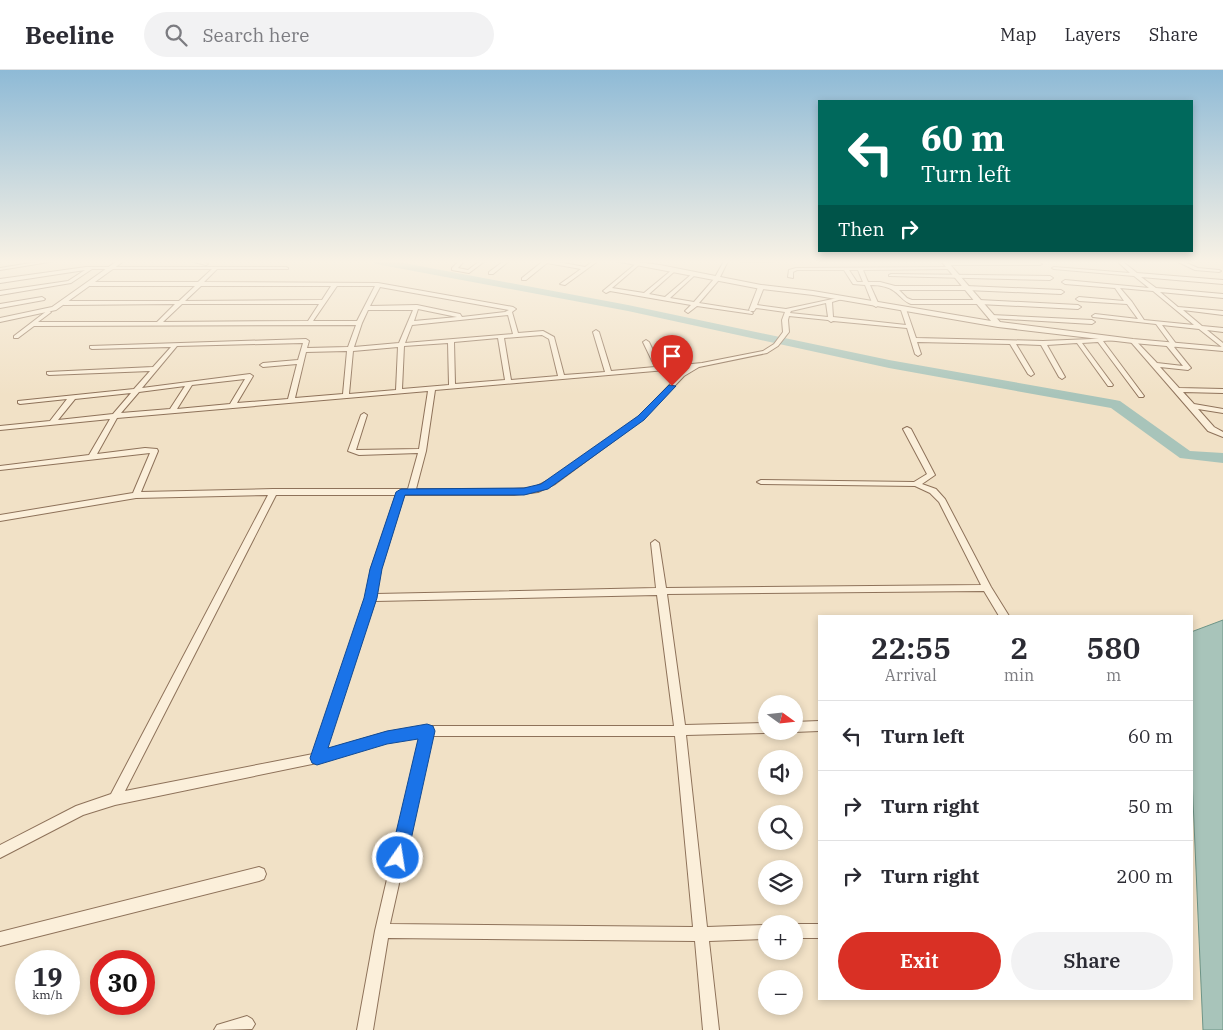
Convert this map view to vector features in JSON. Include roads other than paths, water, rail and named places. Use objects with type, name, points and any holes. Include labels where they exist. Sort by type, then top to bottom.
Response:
[{"type":"street","points":[[16,337],[59,306]]},
{"type":"street","points":[[159,323],[177,306]]},
{"type":"street","points":[[310,322],[321,306]]},
{"type":"street","points":[[498,306],[512,308],[513,310],[510,313],[516,335]]},
{"type":"street","points":[[688,311],[693,306]]},
{"type":"street","points":[[705,306],[750,314],[754,306],[831,320],[909,327]]},
{"type":"street","points":[[0,428],[173,410],[702,365],[759,354],[776,345],[786,332],[787,313],[791,308],[803,306]]},
{"type":"street","points":[[830,306],[831,320]]},
{"type":"street","points":[[880,306],[998,325],[1114,339],[1222,349]]},
{"type":"street","points":[[982,306],[998,325]]},
{"type":"street","points":[[1048,306],[1078,308]]},
{"type":"street","points":[[1132,306],[1142,321]]},
{"type":"street","points":[[1173,306],[1222,349]]},
{"type":"street","points":[[346,395],[350,349],[359,322],[367,308],[417,308],[456,314],[465,318]]},
{"type":"street","points":[[399,390],[401,345],[417,308]]},
{"type":"street","points":[[1176,308],[1223,313]]},
{"type":"street","points":[[904,310],[918,354]]},
{"type":"street","points":[[0,320],[48,312]]},
{"type":"street","points":[[411,323],[510,313]]},
{"type":"street","points":[[991,317],[1142,321],[1223,330]]},
{"type":"street","points":[[32,324],[359,322]]},
{"type":"street","points":[[1155,365],[1188,368],[1157,322]]},
{"type":"street","points":[[596,332],[608,372]]},
{"type":"street","points":[[305,350],[350,349],[543,333],[552,338],[561,376]]},
{"type":"street","points":[[501,336],[508,382]]},
{"type":"street","points":[[914,340],[1043,343],[1114,339]]},
{"type":"street","points":[[92,346],[304,340],[307,342],[290,400]]},
{"type":"street","points":[[451,341],[452,387]]},
{"type":"street","points":[[1100,341],[1141,396]]},
{"type":"street","points":[[1134,341],[1211,429],[1223,434]]},
{"type":"street","points":[[646,342],[659,368]]},
{"type":"street","points":[[1012,342],[1031,374]]},
{"type":"street","points":[[1079,342],[1110,385]]},
{"type":"street","points":[[1043,343],[1062,377]]},
{"type":"street","points":[[91,457],[115,416],[134,391],[176,344]]},
{"type":"street","points":[[263,366],[302,362]]},
{"type":"street","points":[[0,518],[136,495],[272,492],[524,492],[544,487],[641,418],[682,375],[702,365]]},
{"type":"street","points":[[49,372],[155,369]]},
{"type":"street","points":[[20,402],[134,391],[250,376],[233,405]]},
{"type":"street","points":[[173,410],[190,383]]},
{"type":"street","points":[[412,491],[422,451],[432,388]]},
{"type":"street","points":[[1178,390],[1223,391]]},
{"type":"street","points":[[53,421],[72,398]]},
{"type":"street","points":[[1192,406],[1223,411]]},
{"type":"street","points":[[364,415],[352,451],[358,453],[422,451]]},
{"type":"street","points":[[907,429],[931,475],[916,484]]},
{"type":"street","points":[[0,468],[154,451],[136,495]]},
{"type":"street","points":[[761,482],[916,484],[933,491],[942,501],[987,588],[1003,615]]},
{"type":"street","points":[[115,799],[272,492]]},
{"type":"street","points":[[317,758],[370,598],[376,569],[401,492]]},
{"type":"street","points":[[655,543],[663,591],[680,730],[710,1030]]},
{"type":"street","points":[[370,598],[663,591],[987,588]]},
{"type":"street","points":[[803,727],[818,726]]},
{"type":"street","points":[[0,852],[80,810],[115,799],[317,758],[387,737],[427,731],[758,728]]},
{"type":"street","points":[[364,1030],[382,931],[427,731]]},
{"type":"street","points":[[0,938],[259,874]]},
{"type":"street","points":[[382,931],[700,934],[758,932]]},
{"type":"street","points":[[803,931],[818,931]]},
{"type":"street","points":[[222,1030],[247,1024]]},
{"type":"water","points":[[1223,620],[1223,1030],[1203,1030],[1193,800],[1193,631]]},
{"type":"waterway","points":[[616,306],[889,364],[1115,404],[1186,455],[1223,458]]}]
